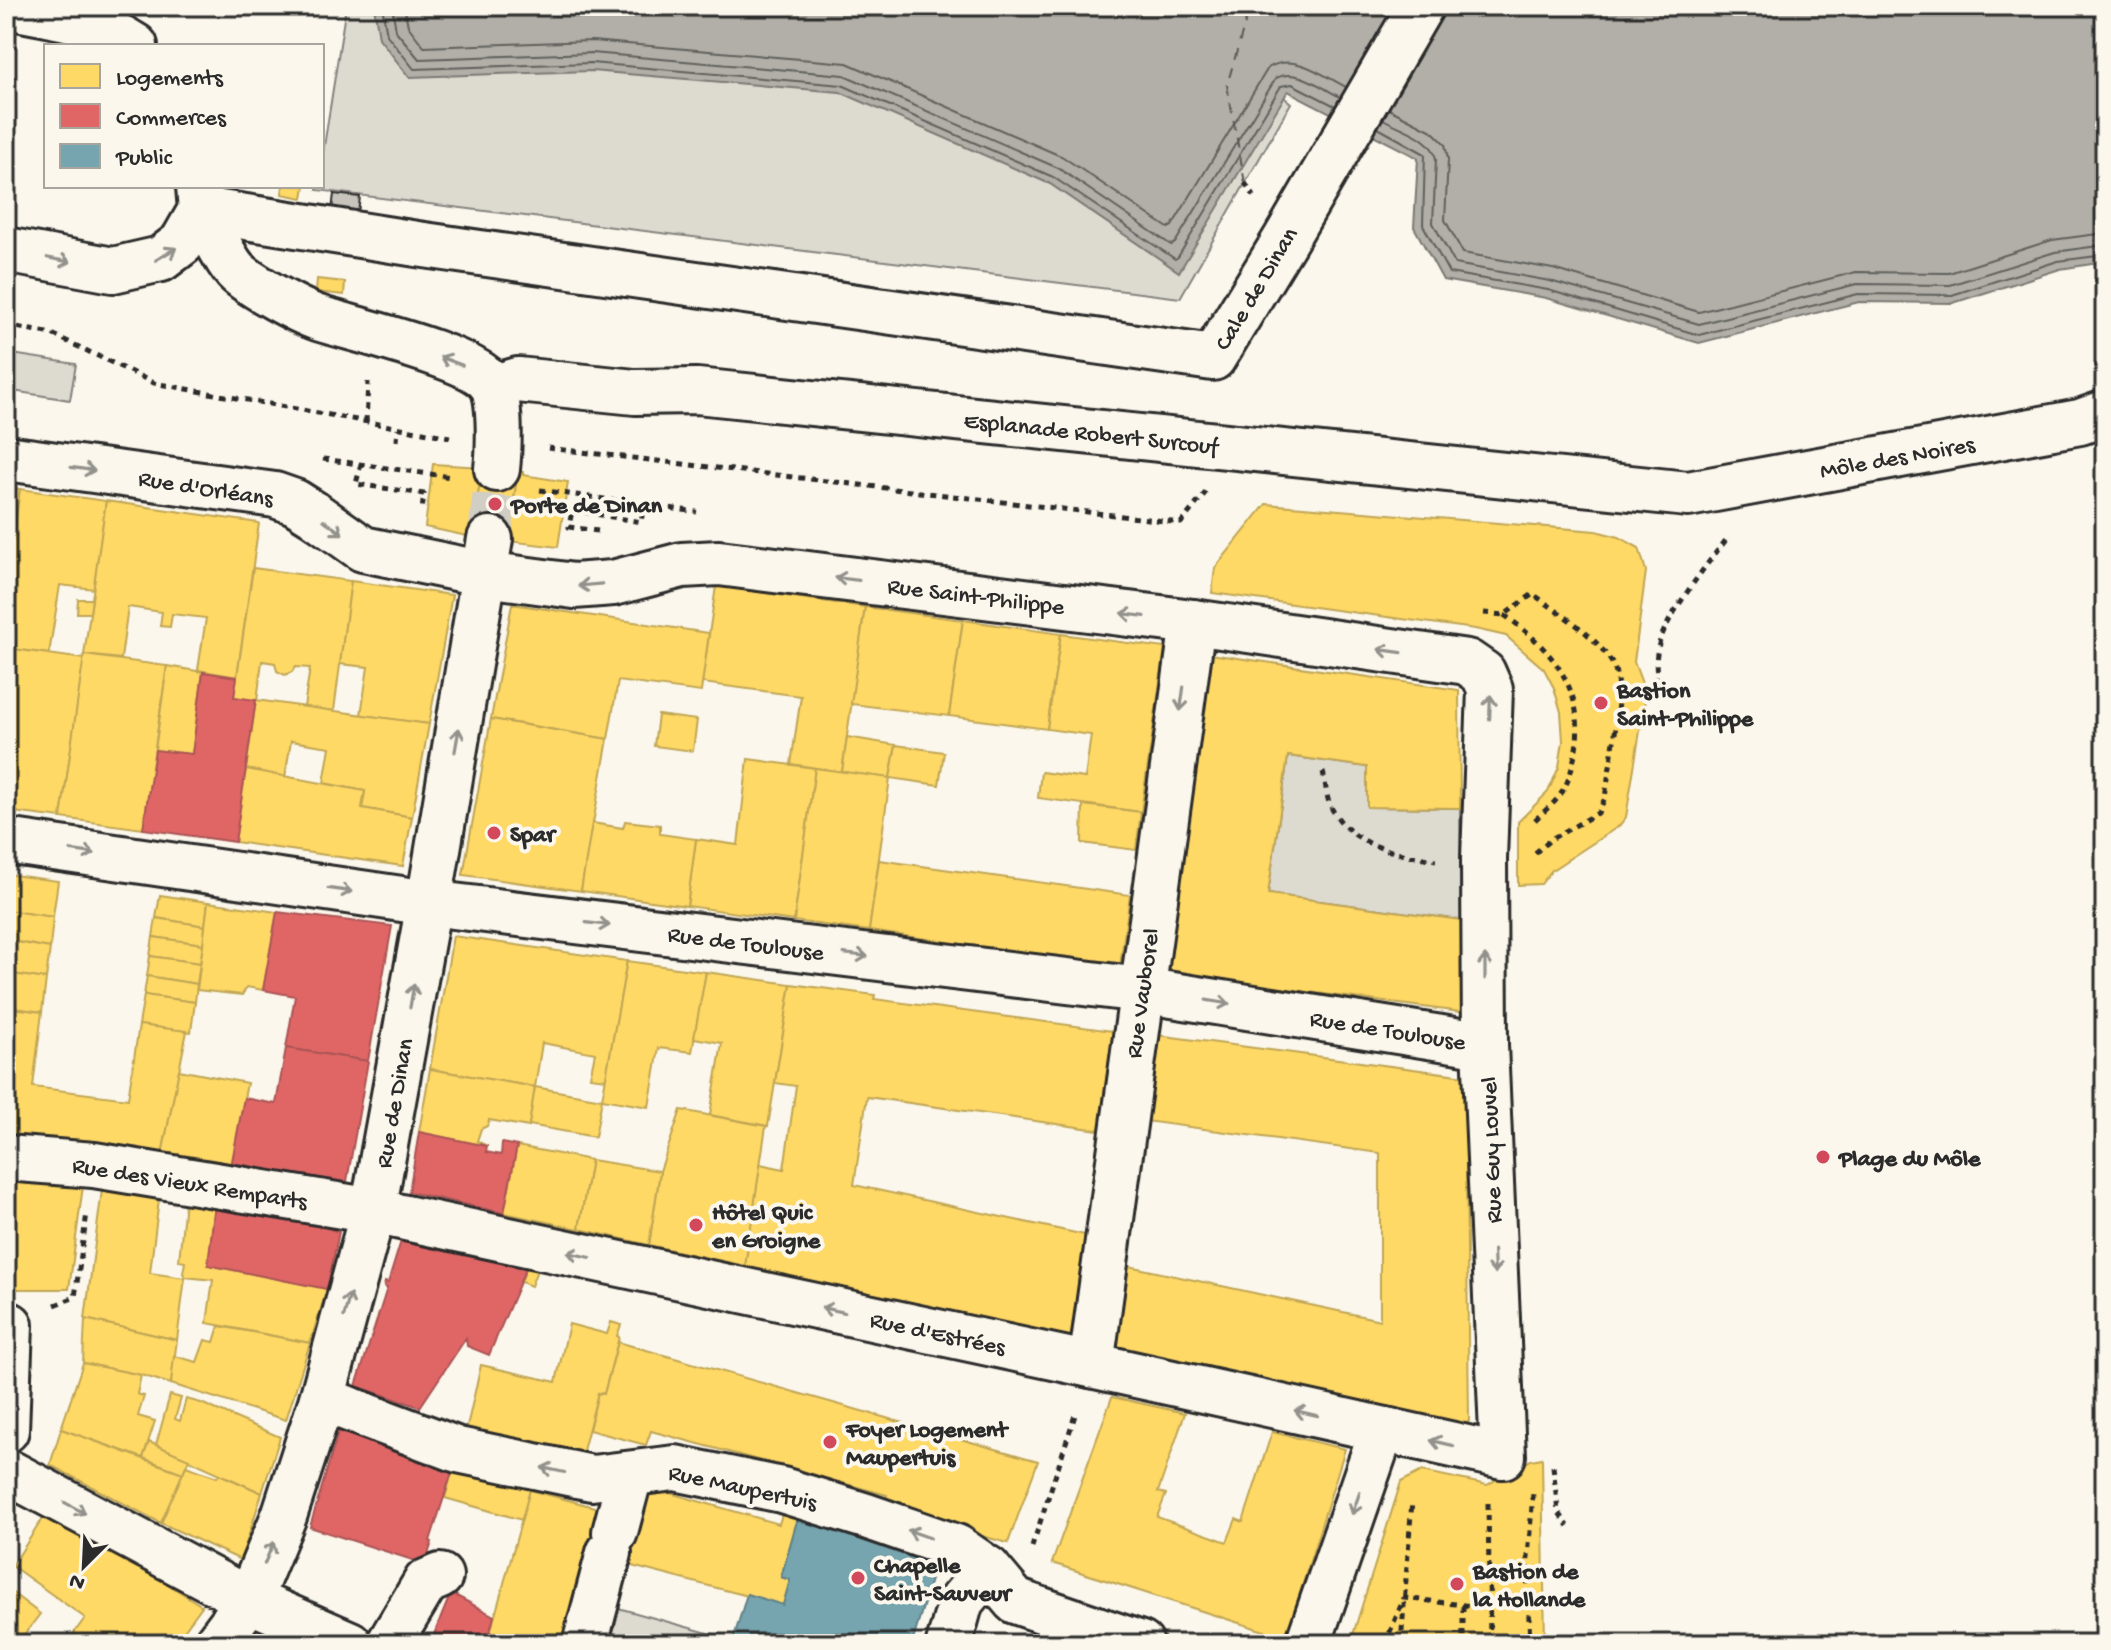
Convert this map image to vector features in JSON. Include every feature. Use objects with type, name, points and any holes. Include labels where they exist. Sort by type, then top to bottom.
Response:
[{"type":"street","points":[[6,6],[82,21],[132,44]]},
{"type":"street","name":"Cale de Dinan","points":[[200,198],[922,317],[1213,358],[1421,6]]},
{"type":"street","points":[[6,250],[113,270],[161,259],[182,243],[200,198]]},
{"type":"street","points":[[200,198],[236,272],[316,317],[378,333],[481,372],[494,387],[499,455]]},
{"type":"street","name":"Esplanade Robert Surcouf","points":[[494,387],[518,380],[635,392],[697,391],[1688,494]]},
{"type":"street","name":"Môle des Noires","points":[[1688,494],[2080,422],[2105,413]]},
{"type":"street","name":"Rue d'Orléans","points":[[6,458],[275,495],[295,502],[363,549],[488,556]]},
{"type":"street","name":"Rue Saint-Philippe","points":[[488,556],[574,586],[613,583],[682,565],[719,563],[1193,622],[1467,662]]},
{"type":"street","name":"Rue de Dinan","points":[[216,1644],[249,1600],[284,1516],[322,1399],[373,1211],[488,556]]},
{"type":"street","name":"Rue Vauborel","points":[[1091,1365],[1193,622]]},
{"type":"street","name":"Rue Guy Louvel","points":[[1467,662],[1483,673],[1490,689],[1484,859],[1485,1045],[1508,1476]]},
{"type":"street","name":"Rue de Toulouse","points":[[6,841],[429,903],[1141,990],[1485,1045]]},
{"type":"street","name":"Rue des Vieux Remparts","points":[[6,1158],[94,1165],[373,1211]]},
{"type":"street","name":"Rue d'Estrées","points":[[373,1211],[1382,1430],[1508,1476]]},
{"type":"street","points":[[6,1430],[8,1325]]},
{"type":"street","name":"Rue Maupertuis","points":[[322,1399],[458,1450],[592,1478],[675,1468],[782,1490],[956,1547],[1001,1585],[1141,1644]]},
{"type":"street","points":[[1308,1644],[1382,1430]]},
{"type":"street","points":[[6,1471],[249,1600],[350,1644]]},
{"type":"street","points":[[585,1644],[630,1475]]},
{"type":"street","points":[[389,1644],[426,1582],[440,1576]]},
{"type":"street","points":[[949,1644],[961,1601],[1001,1585]]},
{"type":"path","points":[[6,325],[52,334],[154,383],[452,437],[499,455],[1181,523],[1241,447]]},
{"type":"path","points":[[366,422],[369,369]]},
{"type":"path","points":[[397,441],[398,428]]},
{"type":"path","points":[[361,464],[356,484],[424,494],[421,512],[407,510]]},
{"type":"path","points":[[1659,694],[1655,668],[1664,629],[1719,547],[1747,513],[1766,480]]},
{"type":"path","points":[[575,528],[569,527],[572,510],[641,522],[644,504],[707,513]]},
{"type":"path","points":[[1504,615],[1533,594],[1588,635],[1613,665],[1619,692],[1605,798],[1598,813],[1551,839],[1533,855],[1529,866]]},
{"type":"path","points":[[1474,612],[1504,615],[1529,632],[1559,666],[1576,703],[1578,741],[1570,776],[1558,798],[1527,828]]},
{"type":"path","points":[[1323,772],[1331,809],[1358,838],[1379,848],[1422,858]]},
{"type":"path","points":[[8,1325],[75,1297],[94,1165]]},
{"type":"path","points":[[1001,1585],[1091,1365]]},
{"type":"path","points":[[1553,1465],[1558,1511],[1568,1526]]},
{"type":"path","points":[[1490,1644],[1489,1608],[1508,1476]]},
{"type":"path","points":[[1508,1476],[1527,1570],[1530,1644]]},
{"type":"path","points":[[1401,1644],[1413,1493]]},
{"type":"path","points":[[1404,1598],[1489,1608]]},
{"type":"path","points":[[1385,1644],[1404,1598]]},
{"type":"path","points":[[1463,1606],[1463,1644]]},
{"type":"shaded area","points":[[346,6],[1184,6],[1212,39],[1291,103],[1180,298],[317,190],[324,188],[324,146]]},
{"type":"shaded area","points":[[6,353],[76,364],[70,400],[6,390]]},
{"type":"shaded area","points":[[1288,756],[1367,767],[1367,807],[1460,808],[1461,920],[1268,894]]},
{"type":"shaded area","points":[[611,1606],[733,1640],[732,1644],[600,1644]]},
{"type":"water","points":[[374,6],[2105,6],[2105,262],[2060,269],[1953,303],[1859,302],[1699,343],[1546,298],[1443,280],[1414,227],[1418,158],[1288,91],[1179,272],[1050,184],[840,92],[591,71],[409,77],[379,38]]},
{"type":"building: Logements","points":[[283,188],[305,188],[303,198],[282,194]]},
{"type":"building: Logements","points":[[317,279],[345,282],[344,295],[316,292]]},
{"type":"building: Logements","points":[[433,464],[482,467],[472,537],[425,527]]},
{"type":"building: Logements","name":"Porte de Dinan","points":[[482,467],[518,471],[508,541],[472,537]]},
{"type":"building: Logements","points":[[518,471],[523,475],[568,482],[558,547],[508,541]]},
{"type":"building: Logements","points":[[6,487],[20,489],[14,531],[6,530]]},
{"type":"building: Logements","points":[[20,489],[106,501],[94,589],[60,585],[49,654],[6,648],[6,590]]},
{"type":"building: Logements","points":[[106,501],[259,523],[237,677],[198,670],[206,618],[172,614],[170,627],[160,626],[162,612],[128,607],[121,659],[84,655]]},
{"type":"building: Logements","name":"Bastion Saint-Philippe","points":[[1266,504],[1596,531],[1619,537],[1639,548],[1646,571],[1634,662],[1646,694],[1626,817],[1619,826],[1552,870],[1541,884],[1518,885],[1518,822],[1548,792],[1559,767],[1563,741],[1561,712],[1544,669],[1506,636],[1475,629],[1212,593],[1215,568]]},
{"type":"building: Logements","points":[[253,568],[351,581],[334,711],[304,707],[310,668],[295,667],[285,675],[277,671],[275,663],[262,661],[257,701],[234,697]]},
{"type":"building: Logements","points":[[351,581],[452,595],[429,724],[361,715],[368,667],[340,664]]},
{"type":"building: Logements","points":[[716,586],[865,607],[842,772],[791,764],[801,696],[702,683]]},
{"type":"building: Logements","points":[[78,599],[92,599],[90,613],[77,613]]},
{"type":"building: Logements","points":[[512,604],[709,633],[701,692],[618,681],[608,739],[491,719]]},
{"type":"building: Logements","points":[[865,607],[963,620],[949,716],[851,704]]},
{"type":"building: Logements","points":[[963,620],[1061,634],[1047,729],[949,716]]},
{"type":"building: Logements","points":[[1061,634],[1165,648],[1141,812],[1038,798],[1041,772],[1085,778],[1091,735],[1047,729]]},
{"type":"building: Logements","points":[[6,648],[84,659],[61,818],[6,811]]},
{"type":"building: Logements","points":[[1210,654],[1459,690],[1460,808],[1367,807],[1367,767],[1288,756],[1268,894],[1461,920],[1461,1012],[1165,973]]},
{"type":"building: Logements","points":[[84,655],[167,666],[143,829],[61,818]]},
{"type":"building: Logements","points":[[167,666],[203,672],[192,754],[155,750]]},
{"type":"building: Logements","points":[[256,700],[429,724],[412,817],[362,808],[365,791],[324,783],[330,747],[291,741],[285,777],[246,769]]},
{"type":"building: Logements","points":[[658,715],[697,720],[693,751],[654,746]]},
{"type":"building: Logements","points":[[491,719],[608,739],[581,891],[463,875]]},
{"type":"building: Logements","points":[[847,737],[896,745],[890,778],[842,772]]},
{"type":"building: Logements","points":[[896,745],[944,752],[939,785],[890,778]]},
{"type":"building: Logements","points":[[748,759],[815,768],[794,921],[687,906],[696,839],[738,845]]},
{"type":"building: Logements","points":[[815,768],[890,778],[869,931],[794,921]]},
{"type":"building: Logements","points":[[246,769],[365,791],[362,808],[412,817],[403,866],[235,842]]},
{"type":"building: Logements","points":[[1083,805],[1141,812],[1136,850],[1082,843]]},
{"type":"building: Logements","points":[[625,821],[660,825],[660,834],[696,839],[687,906],[581,891],[592,823],[623,828]]},
{"type":"building: Logements","points":[[879,860],[1130,895],[1120,966],[869,931]]},
{"type":"building: Logements","points":[[6,874],[58,881],[53,917],[6,910]]},
{"type":"building: Logements","points":[[160,895],[208,902],[205,926],[156,918]]},
{"type":"building: Logements","points":[[208,902],[277,912],[263,990],[247,987],[242,995],[197,990]]},
{"type":"building: Logements","points":[[6,910],[53,917],[50,948],[6,940]]},
{"type":"building: Logements","points":[[156,918],[205,926],[203,944],[153,937]]},
{"type":"building: Logements","points":[[453,936],[627,961],[606,1079],[590,1077],[595,1053],[542,1043],[535,1087],[430,1069]]},
{"type":"building: Logements","points":[[153,937],[203,944],[200,963],[150,956]]},
{"type":"building: Logements","points":[[6,940],[50,948],[46,979],[6,973]]},
{"type":"building: Logements","points":[[150,956],[200,963],[197,984],[147,976]]},
{"type":"building: Logements","points":[[627,961],[706,972],[692,1052],[659,1048],[649,1107],[602,1099]]},
{"type":"building: Logements","points":[[706,972],[791,984],[768,1126],[710,1115],[722,1043],[694,1038]]},
{"type":"building: Logements","points":[[6,973],[46,979],[42,1012],[6,1007]]},
{"type":"building: Logements","points":[[147,976],[197,984],[195,1002],[144,995]]},
{"type":"building: Logements","points":[[791,984],[875,995],[874,999],[1113,1031],[1099,1130],[867,1097],[854,1185],[1085,1235],[1071,1337],[745,1266],[760,1164],[784,1169],[796,1086],[775,1083]]},
{"type":"building: Logements","points":[[144,995],[195,1002],[191,1032],[139,1025]]},
{"type":"building: Logements","points":[[6,1007],[42,1012],[33,1087],[128,1099],[139,1025],[187,1031],[162,1155],[6,1144]]},
{"type":"building: Logements","points":[[1157,1035],[1465,1076],[1469,1421],[1462,1428],[1112,1351],[1124,1265],[1380,1320],[1380,1153],[1145,1121]]},
{"type":"building: Logements","points":[[430,1069],[535,1087],[529,1127],[489,1120],[487,1126],[481,1129],[477,1141],[487,1146],[419,1132]]},
{"type":"building: Logements","points":[[179,1070],[247,1083],[231,1167],[162,1155]]},
{"type":"building: Logements","points":[[535,1087],[602,1099],[595,1137],[529,1125]]},
{"type":"building: Logements","points":[[681,1110],[766,1126],[745,1266],[649,1245],[660,1171]]},
{"type":"building: Logements","points":[[517,1146],[591,1160],[579,1229],[504,1213]]},
{"type":"building: Logements","points":[[591,1160],[660,1171],[649,1245],[579,1229]]},
{"type":"building: Logements","points":[[6,1173],[71,1174],[83,1186],[69,1289],[6,1289]]},
{"type":"building: Logements","points":[[102,1190],[159,1199],[150,1273],[185,1278],[177,1340],[85,1319]]},
{"type":"building: Logements","points":[[185,1200],[215,1203],[208,1265],[327,1289],[310,1343],[207,1323],[213,1280],[185,1277],[185,1262],[179,1261]]},
{"type":"building: Logements","points":[[526,1268],[537,1270],[531,1286],[521,1282]]},
{"type":"building: Logements","points":[[85,1319],[177,1340],[171,1384],[83,1363]]},
{"type":"building: Logements","points":[[611,1322],[621,1325],[619,1337],[604,1394],[598,1393],[580,1462],[465,1436],[481,1365],[556,1382],[569,1324],[607,1334]]},
{"type":"building: Logements","points":[[219,1326],[310,1343],[286,1420],[171,1384],[174,1356],[197,1362],[205,1340],[214,1342]]},
{"type":"building: Logements","name":"Foyer Logement Maupertuis","points":[[618,1342],[1038,1461],[1008,1543],[883,1510],[887,1495],[651,1431],[646,1445],[589,1430],[598,1393],[604,1394]]},
{"type":"building: Logements","points":[[83,1363],[141,1375],[137,1394],[144,1396],[138,1416],[155,1421],[143,1458],[61,1429]]},
{"type":"building: Logements","points":[[170,1395],[181,1398],[175,1419],[180,1421],[186,1399],[280,1437],[262,1493],[156,1445]]},
{"type":"building: Logements","points":[[1112,1397],[1185,1413],[1158,1492],[1166,1494],[1157,1517],[1227,1542],[1236,1519],[1243,1522],[1272,1432],[1345,1449],[1286,1638],[1052,1563]]},
{"type":"building: Logements","points":[[61,1429],[183,1473],[161,1523],[50,1465]]},
{"type":"building: Logements","points":[[149,1442],[189,1459],[183,1473],[143,1458]]},
{"type":"building: Logements","name":"Bastion de la Hollande","points":[[1542,1458],[1545,1644],[1350,1644],[1401,1482],[1422,1471],[1487,1485],[1531,1460]]},
{"type":"building: Logements","points":[[186,1466],[217,1477],[219,1474],[262,1493],[241,1560],[161,1523]]},
{"type":"building: Logements","points":[[453,1469],[530,1490],[522,1520],[445,1498]]},
{"type":"building: Logements","points":[[645,1486],[779,1524],[785,1505],[800,1510],[781,1577],[790,1580],[783,1605],[624,1564]]},
{"type":"building: Logements","points":[[530,1490],[606,1510],[571,1644],[487,1644]]},
{"type":"building: Logements","points":[[43,1518],[121,1554],[202,1606],[174,1644],[66,1644],[85,1618],[12,1566]]},
{"type":"building: Logements","points":[[6,1588],[40,1614],[17,1644],[6,1644]]},
{"type":"building: Commerces","points":[[203,672],[237,677],[234,697],[256,700],[235,842],[143,829],[155,750],[192,754]]},
{"type":"building: Commerces","points":[[277,912],[392,926],[368,1061],[286,1048],[295,996],[263,990]]},
{"type":"building: Commerces","points":[[286,1048],[368,1061],[346,1187],[231,1167],[244,1098],[276,1104]]},
{"type":"building: Commerces","points":[[419,1132],[487,1146],[486,1152],[501,1155],[502,1143],[517,1146],[504,1213],[409,1192]]},
{"type":"building: Commerces","points":[[215,1203],[280,1212],[339,1232],[327,1289],[208,1265]]},
{"type":"building: Commerces","points":[[401,1241],[526,1268],[489,1355],[467,1346],[466,1338],[420,1407],[356,1386],[387,1288],[384,1287],[385,1282],[388,1283]]},
{"type":"building: Commerces","points":[[340,1426],[453,1469],[425,1564],[310,1527]]},
{"type":"building: Commerces","points":[[451,1593],[494,1616],[487,1644],[430,1644]]},
{"type":"building: Public","name":"Chapelle Saint-Sauveur","points":[[799,1514],[937,1559],[912,1644],[732,1644],[747,1594],[783,1605],[790,1580],[781,1577]]},
{"type":"building: Autres","points":[[334,194],[360,197],[357,221],[331,218]]},
{"type":"ferry route","points":[[1245,183],[1227,85],[1250,6]]},
{"type":"tunnel","points":[[490,539],[497,469]]},
{"type":"place","name":"Porte de Dinan","points":[[495,504]]},
{"type":"place","name":"Bastion Saint-Philippe","points":[[1601,703]]},
{"type":"place","name":"Spar","points":[[494,833]]},
{"type":"place","name":"Plage du Môle","points":[[1823,1157]]},
{"type":"place","name":"Hôtel Quic en Groigne","points":[[696,1225]]},
{"type":"place","name":"Foyer Logement Maupertuis","points":[[830,1442]]},
{"type":"place","name":"Chapelle Saint-Sauveur","points":[[858,1578]]},
{"type":"place","name":"Bastion de la Hollande","points":[[1457,1584]]}]
